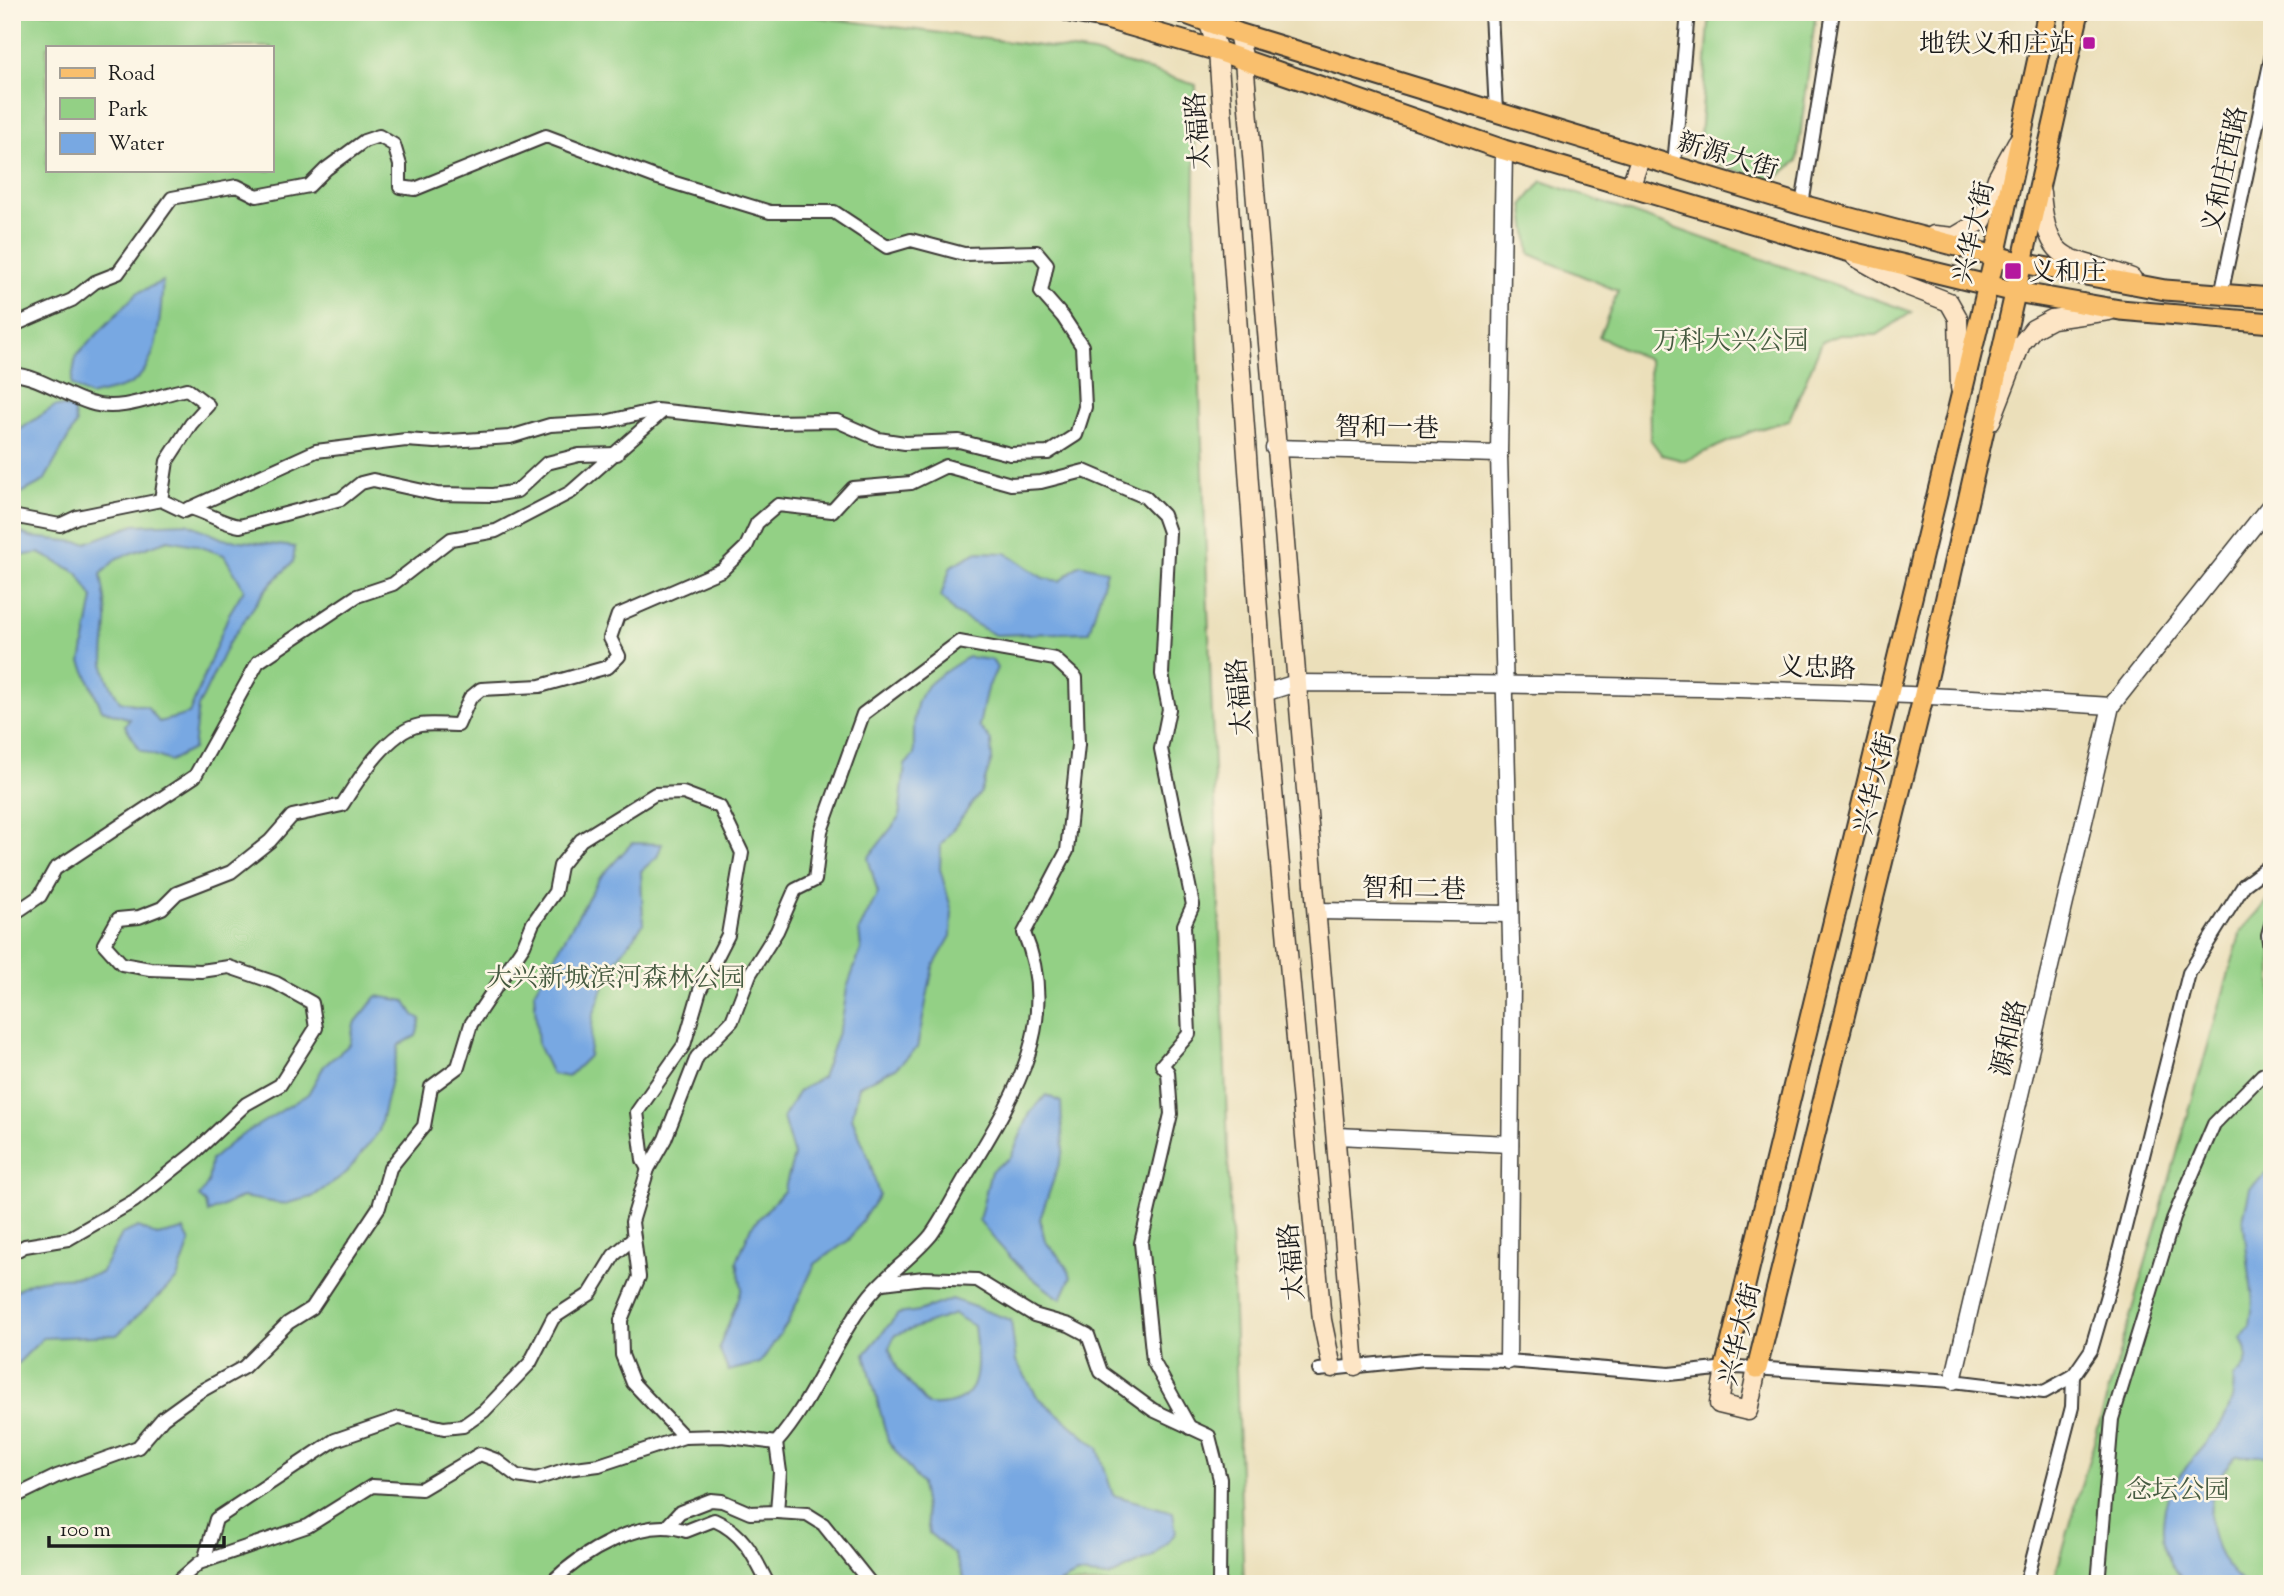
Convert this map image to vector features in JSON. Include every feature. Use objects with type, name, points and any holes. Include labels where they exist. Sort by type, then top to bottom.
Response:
[{"type":"main road","points":[[1070,12],[1107,19],[1217,51],[1504,150],[1843,250],[1987,286],[2120,310],[2272,323]]},
{"type":"main road","name":"新源大街","points":[[1181,12],[1238,33],[1496,112],[1802,205],[1892,229],[2022,263],[2165,290],[2272,298]]},
{"type":"main road","name":"兴华大街","points":[[2048,12],[1995,256],[1725,1368],[1719,1404],[1748,1411],[1924,694],[2079,12]]},
{"type":"main road","name":"太福路","points":[[1208,21],[1217,51],[1264,693],[1326,1369]]},
{"type":"main road","name":"太福路","points":[[1238,33],[1244,61],[1355,1366]]},
{"type":"main road","points":[[1892,229],[1955,237],[1971,230],[1983,220],[1997,177],[2023,132]]},
{"type":"main road","points":[[1630,188],[1642,156]]},
{"type":"main road","points":[[2040,180],[2043,222],[2052,244],[2064,257],[2105,267],[2165,290]]},
{"type":"main road","points":[[1843,250],[1905,285],[1949,302],[1958,318],[1961,394]]},
{"type":"main road","points":[[1982,440],[2005,391],[2021,344],[2033,329],[2052,319],[2120,310]]},
{"type":"street","points":[[1491,12],[1496,112]]},
{"type":"street","points":[[1674,165],[1688,12]]},
{"type":"street","points":[[1802,205],[1833,12]]},
{"type":"street","name":"义和庄西路","points":[[2221,295],[2272,54]]},
{"type":"street","points":[[12,326],[72,300],[95,282],[118,273],[172,198],[237,186],[257,196],[309,186],[354,148],[379,136],[394,145],[400,165],[400,187],[415,189],[546,136],[655,177],[770,212],[834,212],[887,247],[911,240],[964,254],[1037,252],[1046,264],[1041,292],[1063,317],[1082,346],[1085,407],[1076,435],[1048,453],[1010,454],[959,441],[905,443],[878,439],[837,421],[769,422],[656,410],[604,422],[550,425],[510,437],[435,442],[406,440],[316,451],[184,511],[161,500],[77,517],[60,525],[12,516]]},
{"type":"street","points":[[1504,150],[1499,454],[1510,914],[1508,1361]]},
{"type":"street","points":[[12,374],[26,375],[92,404],[132,405],[187,389],[208,405],[191,424],[167,461],[161,500]]},
{"type":"street","points":[[12,915],[40,896],[55,869],[195,776],[258,662],[357,596],[393,584],[451,538],[496,531],[571,492],[663,411]]},
{"type":"street","name":"智和一巷","points":[[1275,448],[1499,454]]},
{"type":"street","points":[[190,508],[205,512],[226,524],[240,526],[341,499],[361,483],[373,480],[437,494],[494,495],[517,491],[547,463],[579,455],[617,454]]},
{"type":"street","points":[[12,1253],[25,1246],[68,1239],[134,1201],[194,1153],[246,1104],[280,1085],[316,1028],[312,1003],[276,983],[229,967],[201,971],[150,969],[122,964],[104,944],[118,919],[162,908],[177,893],[231,872],[270,841],[292,816],[341,806],[365,769],[402,733],[419,725],[458,725],[470,698],[481,690],[540,686],[608,667],[619,656],[610,638],[618,615],[722,570],[746,547],[757,523],[778,505],[832,511],[853,488],[911,482],[946,466],[1011,484],[1041,482],[1084,471],[1145,496],[1163,515],[1169,533],[1162,674],[1169,709],[1161,748],[1194,905],[1184,925],[1189,1034],[1162,1065],[1168,1072],[1171,1114],[1140,1243],[1153,1361],[1190,1428]]},
{"type":"street","points":[[2111,706],[2272,503]]},
{"type":"street","points":[[684,1437],[633,1383],[622,1356],[621,1320],[639,1277],[632,1222],[648,1169],[665,1139],[697,1057],[732,1021],[751,974],[777,931],[794,890],[816,880],[821,831],[863,714],[959,642],[1055,659],[1076,678],[1078,745],[1067,851],[1024,933],[1040,982],[1031,1054],[996,1126],[930,1235],[868,1297],[822,1369],[796,1420],[776,1443],[780,1472],[777,1512]]},
{"type":"street","name":"义忠路","points":[[1264,693],[1296,683],[1504,684],[1924,694],[2111,706]]},
{"type":"street","name":"源和路","points":[[1954,1381],[2111,706]]},
{"type":"street","points":[[12,1498],[57,1476],[138,1447],[163,1418],[199,1392],[244,1367],[288,1323],[312,1308],[379,1207],[390,1168],[424,1126],[431,1087],[458,1066],[471,1024],[555,892],[560,866],[581,840],[617,816],[655,794],[683,793],[720,807],[742,853],[728,935],[700,990],[684,1045],[637,1112],[643,1160],[648,1169]]},
{"type":"street","points":[[1326,1369],[1425,1359],[1508,1361],[1669,1374],[1725,1368],[1757,1368],[1954,1381],[2044,1392],[2073,1376],[2091,1350],[2114,1271],[2189,973],[2244,885],[2272,864]]},
{"type":"street","name":"智和二巷","points":[[1317,911],[1510,914]]},
{"type":"street","points":[[2272,921],[2268,935],[2272,964]]},
{"type":"street","points":[[2098,1584],[2112,1419],[2174,1217],[2214,1124],[2262,1075],[2272,1070]]},
{"type":"street","points":[[1337,1136],[1510,1144]]},
{"type":"street","points":[[204,1561],[216,1519],[335,1440],[399,1418],[444,1428],[463,1426],[484,1411],[530,1363],[553,1318],[590,1294],[614,1255],[634,1238]]},
{"type":"street","points":[[883,1283],[924,1278],[977,1280],[1034,1315],[1069,1325],[1088,1335],[1101,1372],[1153,1410],[1209,1436],[1220,1479],[1219,1584]]},
{"type":"street","points":[[2026,1584],[2071,1407],[2073,1376]]},
{"type":"street","points":[[175,1584],[204,1561],[309,1526],[372,1486],[421,1489],[480,1454],[496,1460],[517,1476],[536,1479],[567,1469],[599,1465],[684,1437],[722,1436],[776,1443]]},
{"type":"street","points":[[669,1524],[680,1512],[710,1500],[722,1501],[750,1513],[807,1514],[823,1524],[870,1584]]},
{"type":"street","points":[[550,1584],[563,1571],[628,1533],[669,1524],[686,1531],[714,1520],[732,1528],[747,1543],[768,1584]]},
{"type":"green space","name":"大兴新城滨河森林公园","points":[[12,12],[779,12],[1094,53],[1196,85],[1194,228],[1244,1584],[12,1584]]},
{"type":"green space","points":[[1710,12],[1816,12],[1797,161],[1772,182],[1717,164],[1700,136]]},
{"type":"green space","name":"万科大兴公园","points":[[1542,181],[1912,312],[1877,335],[1839,335],[1822,342],[1789,420],[1750,432],[1685,461],[1662,455],[1650,439],[1649,360],[1599,337],[1618,291],[1530,254],[1523,204]]},
{"type":"green space","name":"念坛公园","points":[[2272,896],[2272,1584],[2053,1584],[2241,931]]},
{"type":"water","points":[[163,281],[155,347],[136,380],[120,388],[90,396],[71,385],[76,356],[137,293]]},
{"type":"water","points":[[55,406],[73,408],[76,424],[44,481],[12,498],[12,435]]},
{"type":"water","points":[[187,523],[223,539],[295,547],[293,562],[266,589],[228,644],[198,707],[193,749],[170,761],[140,750],[125,725],[130,719],[102,710],[81,662],[93,598],[78,573],[39,553],[12,557],[12,529],[31,537],[86,543],[134,525]],"holes":[[[168,540],[195,545],[224,555],[244,589],[229,614],[189,714],[159,722],[147,707],[120,701],[108,680],[104,664],[107,611],[101,574],[117,558]]]},
{"type":"water","points":[[977,552],[1006,553],[1043,578],[1060,581],[1080,564],[1107,571],[1089,632],[995,635],[954,612],[941,596],[951,566]]},
{"type":"water","points":[[968,657],[992,660],[997,668],[986,692],[979,726],[991,741],[992,759],[981,792],[941,845],[940,869],[952,911],[951,936],[933,967],[917,1048],[896,1068],[859,1086],[852,1118],[869,1159],[879,1195],[849,1240],[815,1264],[787,1324],[760,1363],[728,1371],[719,1348],[742,1289],[737,1261],[751,1227],[784,1191],[794,1156],[783,1118],[799,1091],[822,1077],[842,1021],[847,988],[861,949],[859,930],[878,893],[868,858],[899,818],[905,765],[914,755],[917,705],[927,686]]},
{"type":"water","points":[[632,843],[662,844],[657,857],[641,871],[643,924],[610,969],[593,1016],[589,1056],[568,1077],[552,1074],[538,1045],[534,992],[599,879]]},
{"type":"water","points":[[377,996],[405,1001],[414,1015],[421,1019],[416,1036],[399,1045],[379,1131],[346,1173],[312,1197],[284,1204],[242,1197],[208,1213],[206,1203],[199,1197],[208,1183],[211,1160],[236,1139],[308,1094],[324,1066],[350,1044],[354,1024]]},
{"type":"water","points":[[1046,1095],[1061,1102],[1063,1152],[1040,1219],[1045,1241],[1066,1265],[1071,1277],[1061,1299],[1016,1263],[979,1220],[991,1171],[1011,1157],[1030,1113]]},
{"type":"water","points":[[2272,1168],[2272,1456],[2236,1456],[2215,1487],[2211,1504],[2214,1539],[2221,1556],[2246,1584],[2188,1584],[2172,1566],[2166,1553],[2163,1531],[2165,1508],[2177,1479],[2223,1421],[2232,1399],[2234,1377],[2245,1364],[2247,1354],[2241,1339],[2250,1326],[2253,1302],[2243,1219],[2250,1188]]},
{"type":"water","points":[[138,1227],[157,1236],[184,1230],[190,1242],[177,1279],[117,1335],[43,1338],[12,1369],[12,1294],[44,1279],[101,1273],[122,1234]]},
{"type":"water","points":[[952,1299],[1011,1320],[1016,1361],[1037,1396],[1098,1448],[1113,1495],[1173,1512],[1176,1533],[1154,1556],[1109,1577],[1077,1574],[1058,1584],[966,1584],[954,1554],[929,1533],[921,1484],[888,1441],[865,1354],[898,1314],[919,1311]],"holes":[[[954,1314],[974,1326],[977,1371],[969,1393],[960,1400],[947,1404],[928,1405],[898,1370],[889,1348],[895,1335]]]},
{"type":"place","name":"地铁义和庄站","points":[[2089,43]]},
{"type":"place","name":"义和庄","points":[[2013,271]]}]
